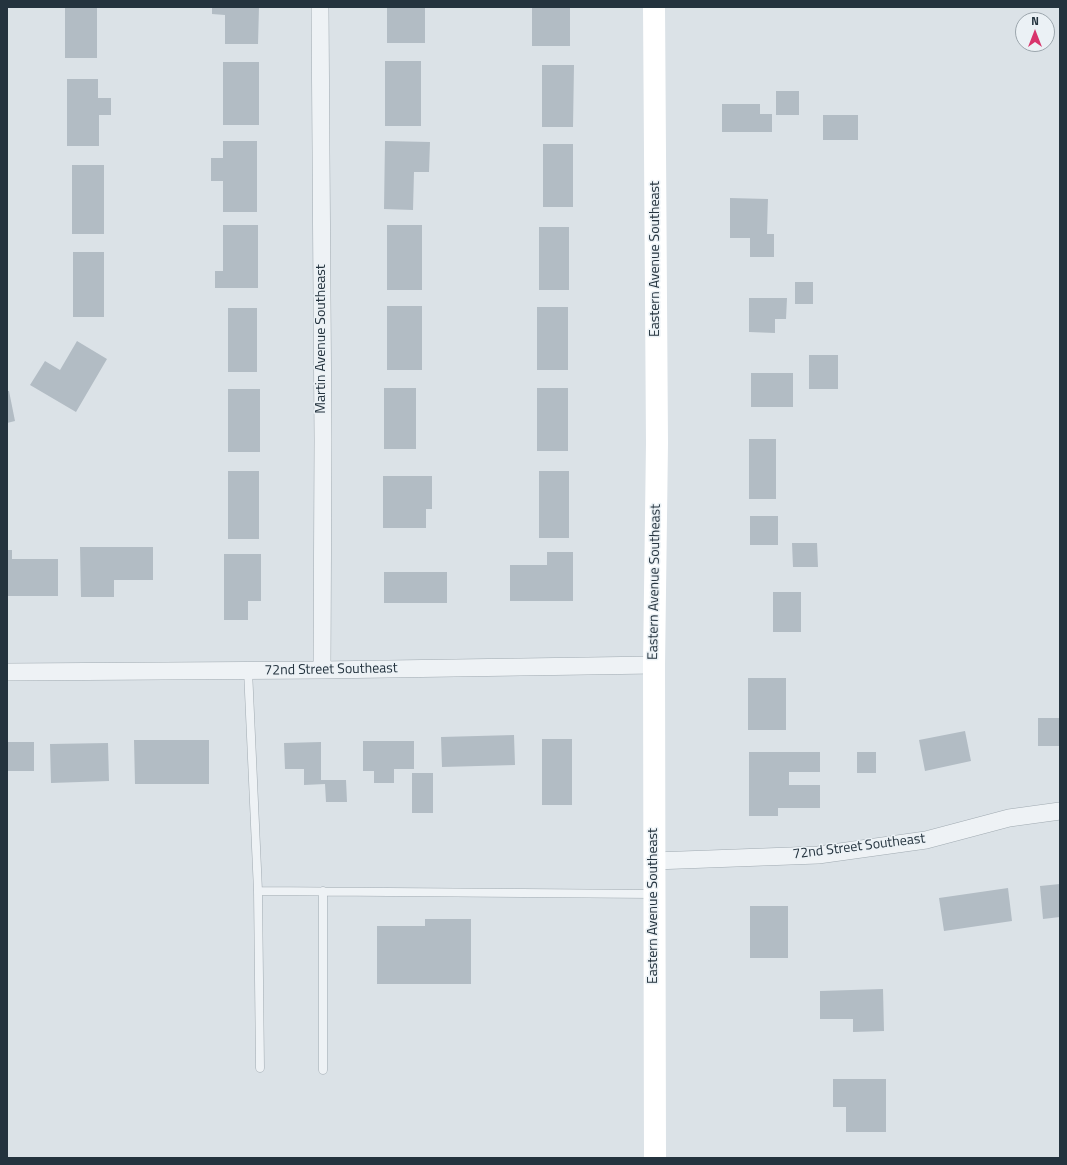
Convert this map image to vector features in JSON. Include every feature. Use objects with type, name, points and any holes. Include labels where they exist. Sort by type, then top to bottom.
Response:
[{"type":"street","name":"Martin Avenue Southeast","points":[[320,7],[323,432],[322,670]]},
{"type":"street","name":"Eastern Avenue Southeast","points":[[654,7],[657,443],[654,665],[655,1158]]},
{"type":"street","name":"72nd Street Southeast","points":[[7,672],[322,670],[654,665]]},
{"type":"street","name":"72nd Street Southeast","points":[[654,861],[818,855],[926,840],[1009,818],[1060,812]]},
{"type":"lane","points":[[248,670],[258,891],[260,1068]]},
{"type":"lane","points":[[258,891],[654,894]]},
{"type":"lane","points":[[322,891],[322,1070]]},
{"type":"building","points":[[65,7],[97,7],[97,58],[65,58]]},
{"type":"building","points":[[212,7],[259,7],[258,44],[225,44],[225,15],[212,14]]},
{"type":"building","points":[[387,7],[425,7],[425,43],[387,43]]},
{"type":"building","points":[[532,7],[570,7],[570,46],[532,46]]},
{"type":"building","points":[[385,61],[421,61],[421,126],[385,126]]},
{"type":"building","points":[[223,62],[259,62],[259,125],[223,125]]},
{"type":"building","points":[[542,65],[574,65],[573,127],[542,127]]},
{"type":"building","points":[[67,79],[98,79],[98,98],[111,98],[111,115],[99,115],[99,146],[67,146]]},
{"type":"building","points":[[776,91],[799,91],[799,115],[776,115]]},
{"type":"building","points":[[722,104],[760,104],[760,114],[772,114],[772,132],[722,132]]},
{"type":"building","points":[[823,115],[858,115],[858,140],[823,140]]},
{"type":"building","points":[[223,141],[257,141],[257,212],[223,212],[223,181],[211,181],[211,158],[223,158]]},
{"type":"building","points":[[385,141],[430,142],[429,172],[414,172],[413,210],[384,209]]},
{"type":"building","points":[[543,144],[573,144],[573,207],[543,207]]},
{"type":"building","points":[[72,165],[104,165],[104,234],[72,234]]},
{"type":"building","points":[[730,198],[768,199],[767,234],[774,234],[774,257],[750,257],[750,238],[730,238]]},
{"type":"building","points":[[223,225],[258,225],[258,288],[215,288],[215,271],[223,271]]},
{"type":"building","points":[[387,225],[422,225],[422,290],[387,290]]},
{"type":"building","points":[[539,227],[569,227],[569,290],[539,290]]},
{"type":"building","points":[[73,252],[104,252],[104,317],[73,317]]},
{"type":"building","points":[[795,282],[813,282],[813,304],[795,304]]},
{"type":"building","points":[[749,298],[787,298],[786,319],[775,319],[775,333],[749,332]]},
{"type":"building","points":[[387,306],[422,306],[422,370],[387,370]]},
{"type":"building","points":[[537,307],[568,307],[568,370],[537,370]]},
{"type":"building","points":[[228,308],[257,308],[257,372],[228,372]]},
{"type":"building","points":[[77,341],[107,359],[76,412],[30,385],[45,361],[60,370]]},
{"type":"building","points":[[809,355],[838,355],[838,389],[809,389]]},
{"type":"building","points":[[751,373],[793,373],[793,407],[751,407]]},
{"type":"building","points":[[384,388],[416,388],[416,449],[384,449]]},
{"type":"building","points":[[537,388],[568,388],[568,451],[537,451]]},
{"type":"building","points":[[228,389],[260,389],[260,452],[228,452]]},
{"type":"building","points":[[7,391],[9,391],[15,421],[7,423]]},
{"type":"building","points":[[749,439],[776,439],[776,499],[749,499]]},
{"type":"building","points":[[228,471],[259,471],[259,539],[228,539]]},
{"type":"building","points":[[539,471],[569,471],[569,538],[539,538]]},
{"type":"building","points":[[383,476],[432,476],[432,509],[426,509],[426,528],[383,528]]},
{"type":"building","points":[[750,516],[778,516],[778,545],[750,545]]},
{"type":"building","points":[[792,543],[817,543],[818,567],[793,567]]},
{"type":"building","points":[[80,547],[153,547],[153,580],[114,580],[114,597],[81,597]]},
{"type":"building","points":[[7,550],[12,550],[12,559],[58,559],[58,596],[7,596]]},
{"type":"building","points":[[547,552],[573,552],[573,601],[510,601],[510,565],[547,565]]},
{"type":"building","points":[[224,554],[261,554],[261,601],[248,601],[248,620],[224,620]]},
{"type":"building","points":[[384,572],[447,572],[447,603],[384,603]]},
{"type":"building","points":[[773,592],[801,592],[801,632],[773,632]]},
{"type":"building","points":[[748,678],[786,678],[786,730],[748,730]]},
{"type":"building","points":[[1038,718],[1060,718],[1060,746],[1038,746]]},
{"type":"building","points":[[965,731],[971,761],[925,771],[919,740]]},
{"type":"building","points":[[514,735],[515,765],[442,767],[441,737]]},
{"type":"building","points":[[542,739],[572,739],[572,805],[542,805]]},
{"type":"building","points":[[134,740],[209,740],[209,784],[135,784]]},
{"type":"building","points":[[363,741],[414,741],[414,769],[394,769],[394,783],[374,783],[374,771],[363,771]]},
{"type":"building","points":[[7,742],[34,742],[34,771],[7,771]]},
{"type":"building","points":[[321,742],[321,780],[346,780],[347,802],[326,802],[325,784],[304,785],[304,769],[285,769],[284,743]]},
{"type":"building","points":[[108,743],[109,781],[51,783],[50,744]]},
{"type":"building","points":[[749,752],[820,752],[820,772],[789,772],[789,785],[820,785],[820,808],[778,808],[778,816],[749,816]]},
{"type":"building","points":[[857,752],[876,752],[876,773],[857,773]]},
{"type":"building","points":[[412,773],[433,773],[433,813],[412,813]]},
{"type":"building","points":[[1060,884],[1060,917],[1043,919],[1040,886]]},
{"type":"building","points":[[1008,888],[1012,921],[944,931],[939,898]]},
{"type":"building","points":[[750,906],[788,906],[788,958],[750,958]]},
{"type":"building","points":[[425,919],[471,919],[471,984],[377,984],[377,926],[425,926]]},
{"type":"building","points":[[883,989],[884,1031],[853,1032],[853,1019],[820,1019],[820,991]]},
{"type":"building","points":[[833,1079],[886,1079],[886,1132],[846,1132],[846,1107],[833,1107]]}]
